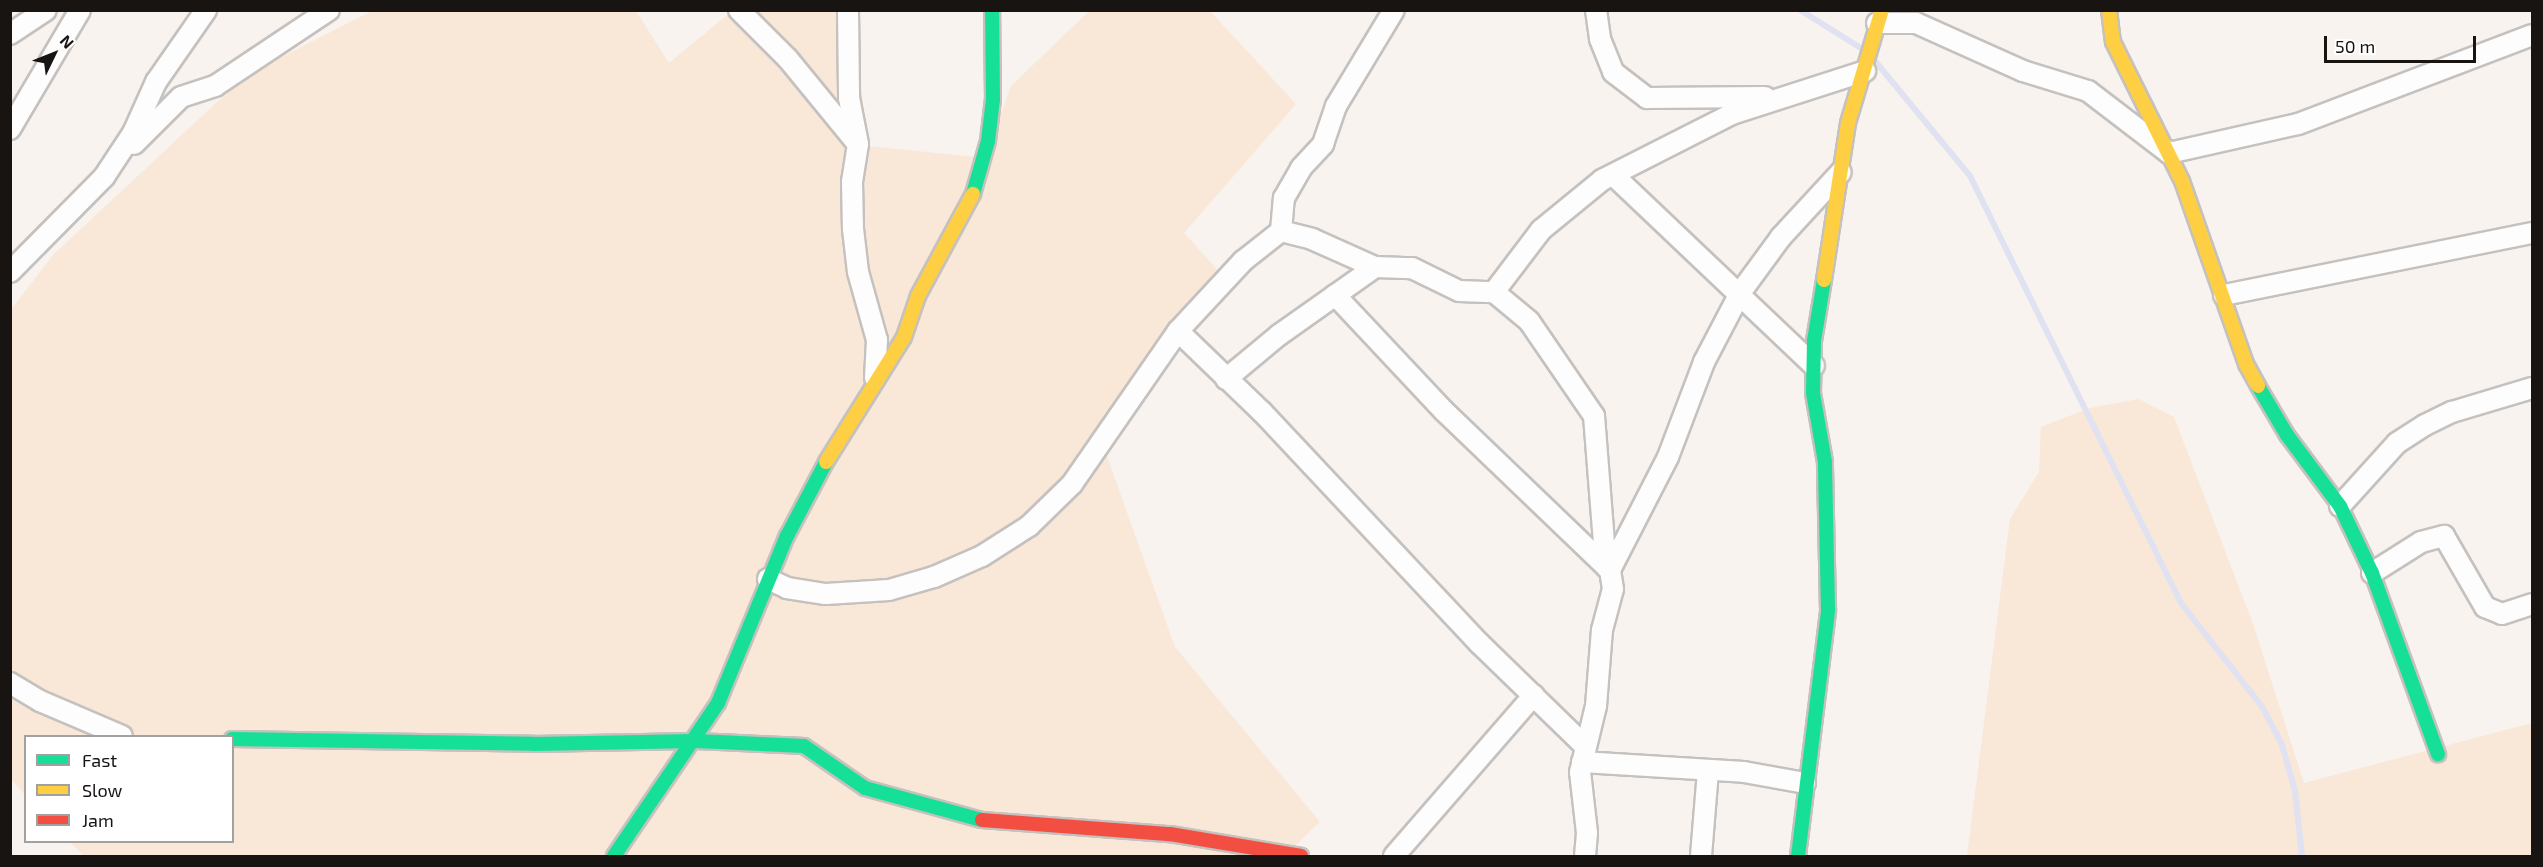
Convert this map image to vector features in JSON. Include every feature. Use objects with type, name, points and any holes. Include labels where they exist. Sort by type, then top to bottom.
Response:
[{"type":"street","points":[[10,34],[46,10]]},
{"type":"street","points":[[10,129],[80,10]]},
{"type":"street","points":[[104,177],[133,133],[156,82],[206,10]]},
{"type":"street","points":[[10,272],[181,97],[215,86],[329,10]]},
{"type":"street","points":[[739,10],[788,59],[858,144]]},
{"type":"street","points":[[848,10],[850,117],[858,144],[852,182],[853,229],[858,272],[876,340],[874,383]]},
{"type":"street","points":[[614,856],[695,741],[718,703],[768,579],[816,479],[904,337],[918,296],[970,204],[979,176],[993,99],[992,10]]},
{"type":"street","points":[[768,579],[788,588],[826,594],[889,590],[934,578],[982,556],[1029,526],[1072,484],[1178,332],[1243,261],[1281,231],[1284,198],[1301,168],[1323,144],[1336,106],[1394,10]]},
{"type":"street","points":[[1596,10],[1600,39],[1614,72],[1647,98],[1783,97]]},
{"type":"street","points":[[2109,10],[2113,42],[2169,153],[2224,295],[2228,319],[2246,364],[2287,435],[2340,506],[2372,573],[2438,754]]},
{"type":"street","points":[[1798,856],[1805,783],[1828,610],[1825,462],[1813,393],[1814,366],[1848,123],[1880,17],[1916,23],[2023,71],[2088,91],[2169,153]]},
{"type":"street","points":[[2169,153],[2298,124],[2532,35]]},
{"type":"street","points":[[1494,292],[1541,230],[1570,203],[1613,174],[1732,114],[1865,71]]},
{"type":"street","points":[[1608,569],[1668,457],[1704,362],[1740,293],[1781,237],[1842,170]]},
{"type":"street","points":[[1613,174],[1814,366]]},
{"type":"street","points":[[1281,231],[1312,239],[1375,267],[1412,268],[1460,291],[1494,292],[1529,321],[1594,416],[1608,569],[1613,589],[1602,630],[1596,706],[1584,754],[1584,856]]},
{"type":"street","points":[[2224,295],[2532,234]]},
{"type":"street","points":[[1226,380],[1335,295],[1375,267]]},
{"type":"street","points":[[1335,295],[1443,411],[1608,569]]},
{"type":"street","points":[[1178,332],[1534,694],[1584,754],[1805,783]]},
{"type":"street","points":[[2340,506],[2397,443],[2425,425],[2452,412],[2532,388]]},
{"type":"street","points":[[2372,573],[2421,542],[2444,536],[2485,607],[2502,614],[2532,604]]},
{"type":"street","points":[[10,683],[40,702],[120,735]]},
{"type":"street","points":[[1394,856],[1534,694]]},
{"type":"street","points":[[234,740],[695,741],[804,746],[865,788],[981,820],[1170,834],[1301,856]]},
{"type":"street","points":[[1701,856],[1708,771]]},
{"type":"shaded area","points":[[372,11],[636,11],[669,63],[732,11],[854,11],[867,146],[985,158],[1011,86],[1089,11],[1210,11],[1296,104],[1184,233],[1225,278],[1104,448],[1175,647],[1320,822],[1285,856],[84,856],[71,843],[234,843],[234,735],[24,735],[24,794],[11,779],[10,311],[53,255],[246,75]]},
{"type":"shaded area","points":[[2139,399],[2174,417],[2253,624],[2304,783],[2532,723],[2532,856],[1967,856],[2010,519],[2039,472],[2041,427],[2090,408]]},
{"type":"waterway","points":[[1800,10],[1864,50]]},
{"type":"waterway","points":[[1875,61],[1970,176],[2181,603],[2263,708],[2282,745],[2295,791],[2302,856]]},
{"type":"traffic: fast","points":[[973,194],[988,141],[993,99],[992,10]]},
{"type":"traffic: fast","points":[[1798,856],[1828,610],[1825,462],[1813,393],[1814,341],[1824,280]]},
{"type":"traffic: fast","points":[[2258,386],[2287,435],[2340,506],[2372,573],[2438,754]]},
{"type":"traffic: fast","points":[[614,856],[718,703],[787,536],[826,462]]},
{"type":"traffic: fast","points":[[234,739],[534,744],[695,741],[804,746],[865,788],[982,820]]},
{"type":"traffic: slow","points":[[1824,280],[1848,123],[1882,10]]},
{"type":"traffic: slow","points":[[2109,10],[2113,42],[2182,181],[2246,364],[2258,386]]},
{"type":"traffic: slow","points":[[826,462],[904,337],[918,296],[973,194]]},
{"type":"traffic: jam","points":[[982,820],[1170,834],[1301,856]]}]
